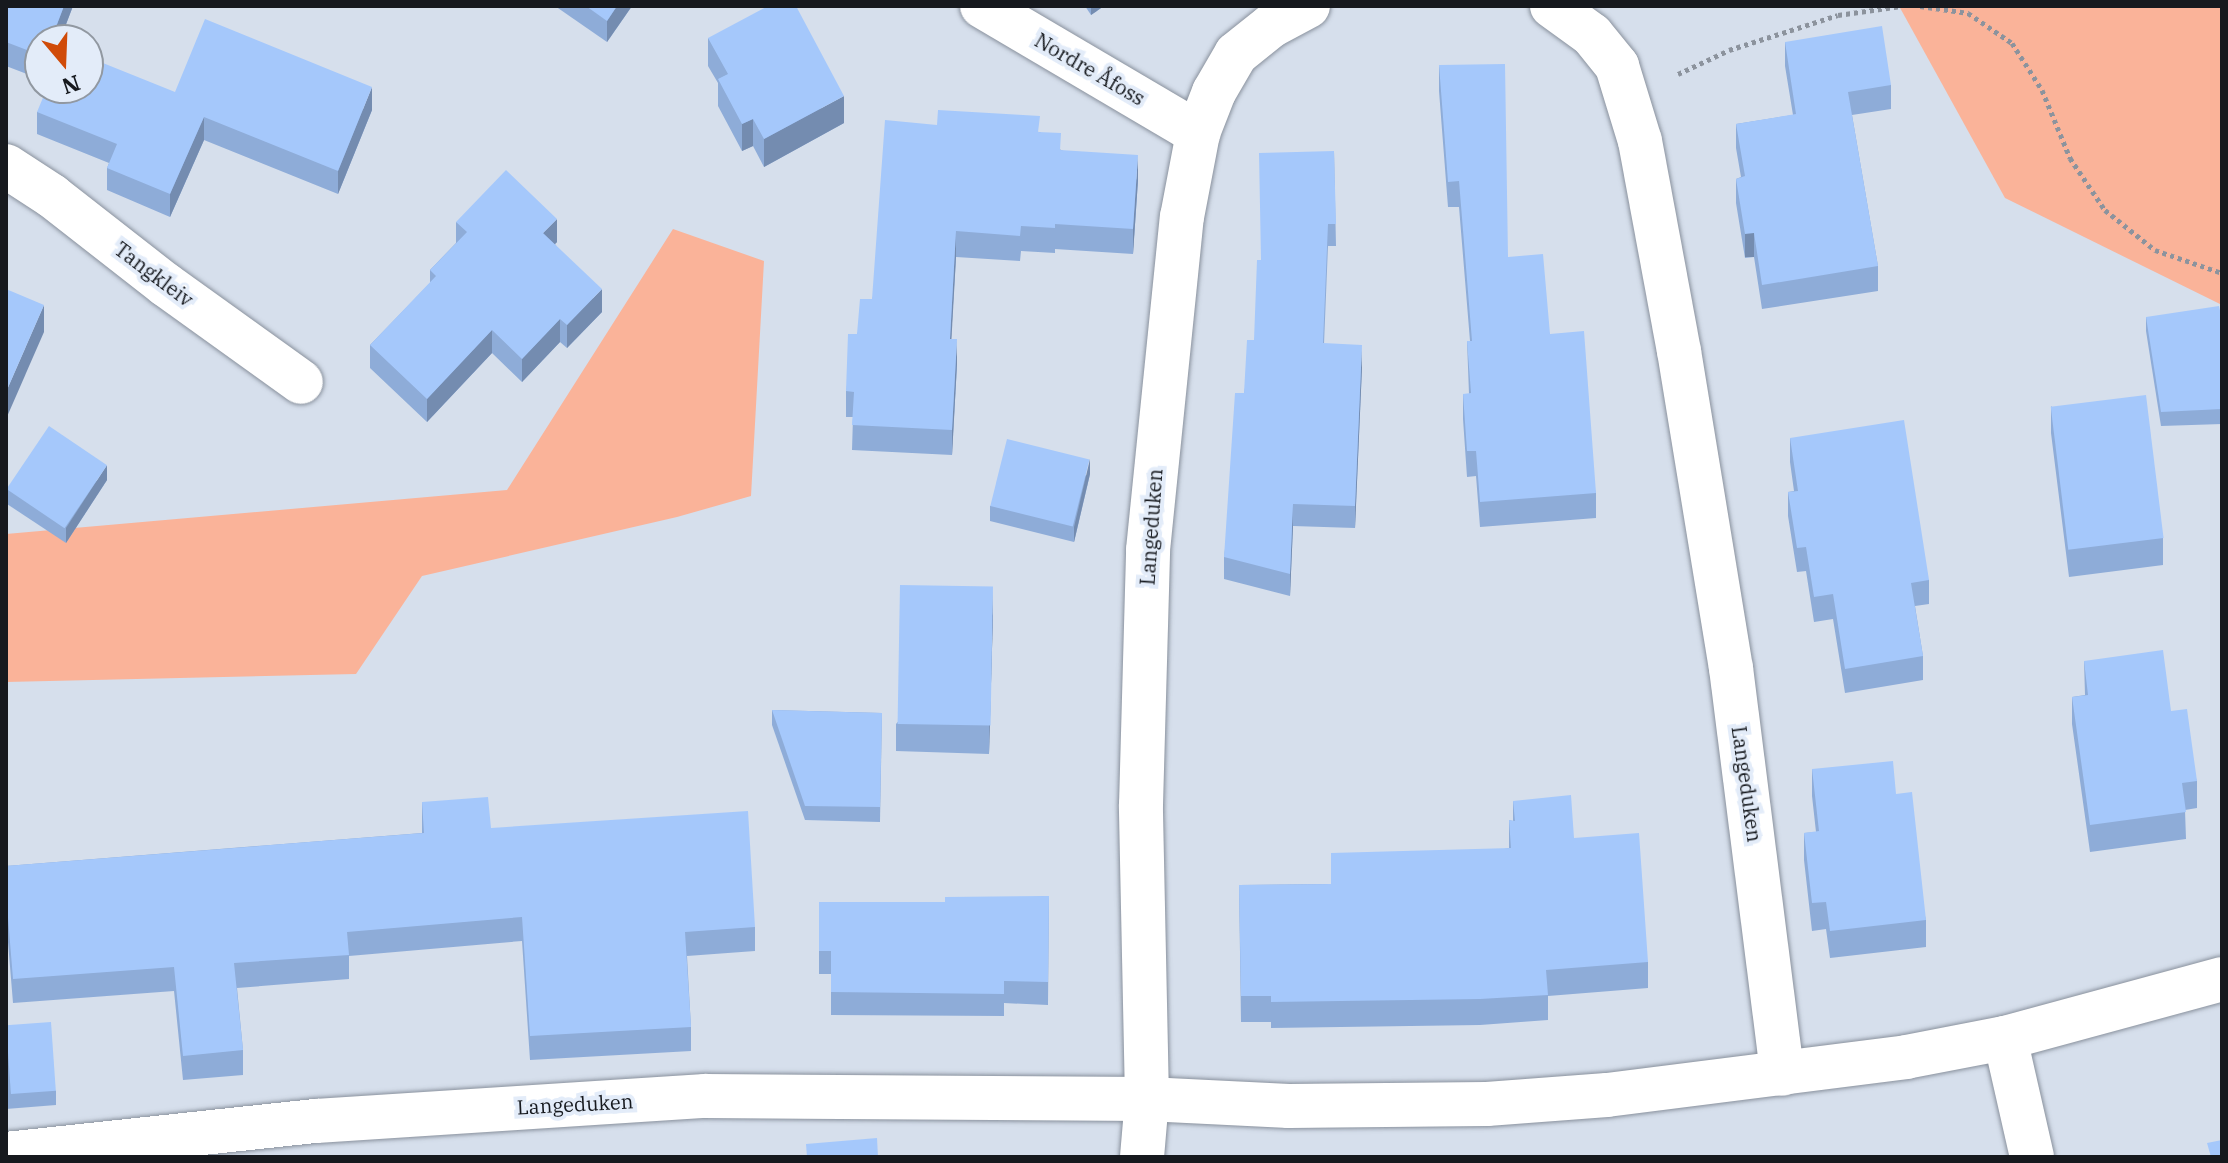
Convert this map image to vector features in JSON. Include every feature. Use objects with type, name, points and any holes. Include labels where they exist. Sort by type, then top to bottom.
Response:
[{"type":"street","name":"Nordre Åfoss","points":[[982,6],[1198,133]]},
{"type":"street","name":"Langeduken","points":[[1142,1157],[1147,1099],[1141,805],[1148,550],[1172,296],[1198,133],[1214,92],[1236,54],[1271,26],[1308,6]]},
{"type":"street","name":"Langeduken","points":[[1552,6],[1592,35],[1617,66],[1629,98],[1654,205],[1731,668],[1782,1074]]},
{"type":"street","name":"Tangkleiv","points":[[6,166],[301,382]]},
{"type":"street","name":"Langeduken","points":[[6,1154],[316,1121],[705,1096],[1147,1099],[1289,1106],[1487,1104],[1607,1095],[1906,1057],[2005,1038],[2222,979]]},
{"type":"street","points":[[2005,1038],[2032,1157]]},
{"type":"path","points":[[1629,98],[1729,50],[1838,15],[1901,6]]},
{"type":"path","points":[[1920,6],[1968,13],[2012,43],[2042,90],[2070,158],[2105,210],[2155,250],[2222,273]]},
{"type":"shaded area","points":[[1899,6],[2222,6],[2222,305],[2005,198]]},
{"type":"shaded area","points":[[673,229],[764,261],[751,496],[677,517],[422,576],[356,674],[6,682],[6,534],[507,490]]},
{"type":"building","points":[[6,6],[64,6],[57,24],[24,24],[24,49],[6,42]]},
{"type":"building","points":[[586,6],[617,6],[607,21]]},
{"type":"building","points":[[768,6],[796,6],[844,96],[764,139],[753,119],[742,124],[718,79],[728,74],[708,38]]},
{"type":"building","points":[[205,19],[372,87],[338,171],[204,117],[170,194],[107,168],[117,144],[37,112],[40,104],[104,104],[104,63],[175,92]]},
{"type":"building","points":[[1882,26],[1891,85],[1848,92],[1878,266],[1762,285],[1754,233],[1745,234],[1736,179],[1745,176],[1736,124],[1796,114],[1785,42]]},
{"type":"building","points":[[1505,64],[1508,257],[1543,254],[1550,334],[1584,331],[1596,493],[1480,502],[1476,451],[1467,451],[1463,394],[1471,393],[1467,341],[1472,341],[1459,181],[1448,182],[1439,65]]},
{"type":"building","points":[[938,110],[1040,116],[1038,132],[1061,133],[1060,150],[1138,155],[1133,229],[1055,224],[1055,228],[1021,226],[1020,236],[956,231],[950,339],[957,339],[952,430],[852,425],[854,392],[846,391],[848,334],[857,334],[860,299],[872,299],[885,120],[937,125]]},
{"type":"building","points":[[1334,151],[1336,224],[1328,224],[1323,343],[1362,345],[1355,506],[1293,504],[1290,574],[1224,557],[1235,393],[1244,393],[1247,340],[1254,340],[1257,260],[1261,260],[1259,153]]},
{"type":"building","points":[[506,170],[557,219],[543,233],[602,289],[567,325],[560,319],[522,359],[492,330],[427,399],[370,345],[436,276],[430,270],[467,232],[456,222]]},
{"type":"building","points":[[6,289],[44,305],[6,392]]},
{"type":"building","points":[[2219,306],[2222,320],[2222,409],[2161,412],[2146,317]]},
{"type":"building","points":[[2146,395],[2164,538],[2068,550],[2051,407]]},
{"type":"building","points":[[1904,420],[1929,580],[1911,583],[1923,656],[1845,669],[1833,594],[1814,597],[1806,547],[1797,548],[1788,492],[1798,491],[1790,438]]},
{"type":"building","points":[[49,426],[107,465],[65,528],[7,489]]},
{"type":"building","points":[[1007,439],[1089,460],[1073,527],[990,506]]},
{"type":"building","points":[[900,585],[993,587],[991,726],[898,724]]},
{"type":"building","points":[[2163,650],[2171,711],[2187,709],[2197,781],[2182,783],[2186,812],[2090,825],[2072,697],[2088,695],[2084,661]]},
{"type":"building","points":[[772,710],[882,713],[880,807],[805,806]]},
{"type":"building","points":[[1893,761],[1896,794],[1912,792],[1926,920],[1830,931],[1826,902],[1812,903],[1804,833],[1819,831],[1812,769]]},
{"type":"building","points":[[1571,795],[1574,838],[1639,833],[1648,962],[1546,970],[1548,995],[1271,1002],[1271,996],[1241,996],[1239,885],[1331,884],[1331,853],[1511,848],[1509,820],[1515,821],[1513,801]]},
{"type":"building","points":[[488,797],[491,828],[748,811],[755,927],[685,932],[691,1027],[530,1036],[522,917],[347,932],[349,955],[234,963],[243,1050],[183,1056],[174,967],[13,979],[6,866],[424,833],[422,802]]},
{"type":"building","points":[[1049,896],[1048,982],[1004,981],[1004,994],[831,992],[831,951],[819,951],[819,902],[945,902],[945,897]]},
{"type":"building","points":[[51,1022],[56,1091],[11,1094],[6,1025]]},
{"type":"building","points":[[877,1138],[878,1157],[807,1157],[806,1144]]},
{"type":"building","points":[[2222,1140],[2222,1157],[2211,1157],[2207,1143]]}]
